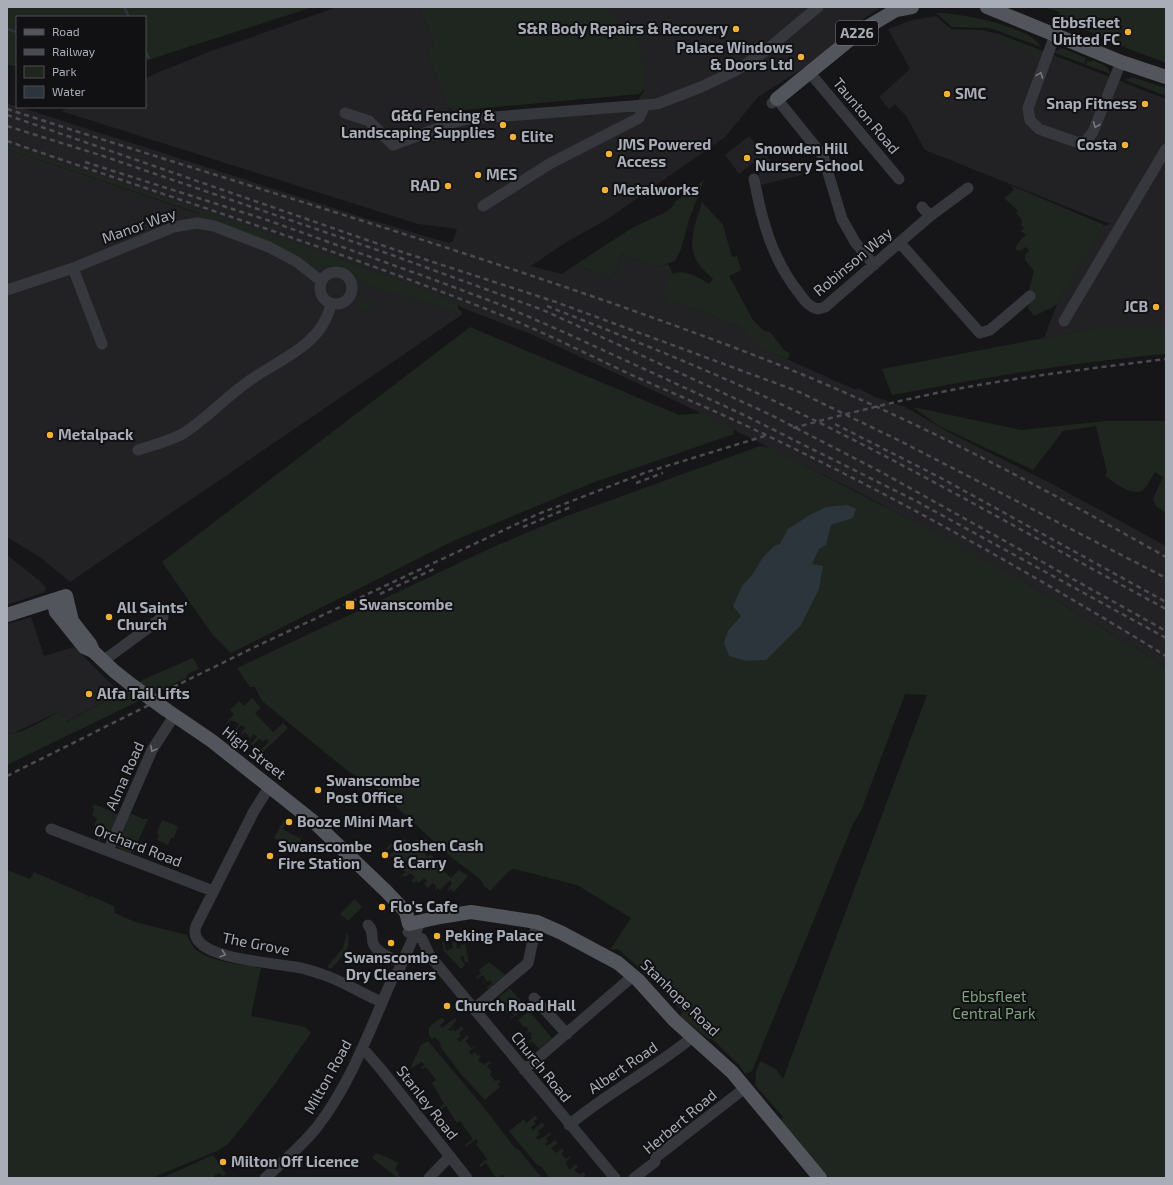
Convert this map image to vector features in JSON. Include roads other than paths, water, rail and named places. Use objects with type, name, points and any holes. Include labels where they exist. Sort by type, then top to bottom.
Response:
[{"type":"main road","name":"A226","points":[[775,101],[859,32],[896,10],[912,7]]},
{"type":"main road","points":[[986,7],[1121,62],[1166,77]]},
{"type":"main road","points":[[7,615],[56,599]]},
{"type":"main road","name":"High Street","points":[[56,599],[68,633],[73,635],[84,647],[98,656],[133,686],[212,741],[316,824],[386,891],[411,928]]},
{"type":"main road","name":"High Street","points":[[56,599],[98,656]]},
{"type":"main road","name":"Stanhope Road","points":[[411,928],[440,917],[469,913],[537,922],[562,933],[616,962],[634,976],[674,1020],[694,1036],[732,1072],[820,1178]]},
{"type":"street","points":[[345,113],[369,121],[393,145],[452,123],[469,119],[657,104],[701,88],[737,70],[764,52],[818,7]]},
{"type":"street","points":[[1055,34],[1028,108],[1030,120],[1039,129],[1076,142],[1085,142],[1088,140],[1093,132],[1121,62]]},
{"type":"street","name":"Taunton Road","points":[[810,73],[899,179]]},
{"type":"street","points":[[775,101],[823,156],[842,219],[855,242],[874,265]]},
{"type":"street","points":[[483,206],[551,163],[640,118],[645,105]]},
{"type":"street","points":[[1064,321],[1166,149]]},
{"type":"street","name":"Robinson Way","points":[[754,179],[762,220],[773,249],[790,280],[811,306],[818,309],[824,308],[930,216],[968,188]]},
{"type":"street","points":[[922,207],[930,216]]},
{"type":"street","name":"Manor Way","points":[[7,290],[73,268],[174,228],[197,223],[214,226],[269,247],[297,262],[321,281]]},
{"type":"street","points":[[900,243],[980,333],[990,330],[1030,296]]},
{"type":"street","points":[[73,268],[102,344]]},
{"type":"street","points":[[338,272],[351,281],[352,291],[347,301],[342,304],[331,304],[322,298],[320,292],[321,281],[328,274],[338,272]]},
{"type":"street","points":[[138,450],[183,433],[249,380],[287,358],[313,338],[329,315],[331,304]]},
{"type":"street","points":[[98,656],[163,617]]},
{"type":"street","name":"Alma Road","points":[[108,851],[152,750],[170,713]]},
{"type":"street","name":"The Grove","points":[[270,786],[258,804],[213,891],[195,930],[196,938],[201,945],[225,955],[246,960],[291,966],[321,974],[382,1002]]},
{"type":"street","name":"Orchard Road","points":[[51,829],[213,891]]},
{"type":"street","points":[[474,1009],[528,963],[537,922]]},
{"type":"street","points":[[368,925],[373,930],[373,942],[376,948],[386,956],[397,960]]},
{"type":"street","name":"Church Road","points":[[411,928],[422,940],[430,956],[614,1178]]},
{"type":"street","name":"Milton Road","points":[[394,975],[397,960],[411,928]]},
{"type":"street","name":"Milton Road","points":[[265,1178],[298,1149],[317,1127],[335,1100],[361,1050],[394,975],[411,928]]},
{"type":"street","points":[[524,1070],[634,976]]},
{"type":"street","points":[[534,998],[566,1034]]},
{"type":"street","name":"Albert Road","points":[[569,1124],[599,1100],[651,1069],[694,1036]]},
{"type":"street","name":"Stanley Road","points":[[361,1050],[367,1053],[380,1068],[467,1178]]},
{"type":"street","name":"Herbert Road","points":[[634,1178],[655,1162],[656,1157],[744,1088]]},
{"type":"street","points":[[429,1178],[450,1156]]},
{"type":"water","points":[[847,505],[856,509],[853,518],[831,525],[826,545],[819,549],[812,564],[823,566],[819,589],[801,625],[766,660],[746,661],[729,656],[724,643],[728,631],[741,616],[733,606],[742,586],[753,574],[763,557],[774,546],[780,544],[788,529],[808,516],[826,507]]},
{"type":"waterway","points":[[124,7],[128,16]]},
{"type":"waterway","points":[[7,29],[16,32]]},
{"type":"waterway","points":[[146,52],[149,58]]},
{"type":"railway","points":[[7,109],[466,254],[557,284],[738,349],[794,371],[903,419],[1062,499],[1166,557]]},
{"type":"railway","points":[[7,115],[393,249],[553,301],[797,391],[902,442],[1166,578]]},
{"type":"railway","points":[[7,126],[103,156],[389,254],[543,310],[771,415],[883,473],[1166,631]]},
{"type":"railway","points":[[7,141],[379,268],[532,328],[623,371],[790,446],[845,474],[1007,562],[1166,656]]},
{"type":"railway","points":[[85,162],[267,220],[504,306],[568,334],[744,415],[916,501],[1166,638]]},
{"type":"railway","points":[[547,306],[690,364],[796,411],[915,472],[1166,609]]},
{"type":"railway","points":[[793,428],[883,405],[973,386],[1093,368],[1166,359]]},
{"type":"railway","points":[[835,424],[941,478],[1166,602]]},
{"type":"railway","points":[[157,695],[257,646],[538,514],[647,472],[768,435]]},
{"type":"railway","points":[[636,483],[663,473]]},
{"type":"railway","points":[[523,527],[571,507]]},
{"type":"railway","points":[[380,594],[434,569]]},
{"type":"railway","points":[[7,776],[149,705]]},
{"type":"place","name":"S&R Body Repairs & Recovery","points":[[736,29]]},
{"type":"place","name":"Ebbsfleet United FC","points":[[1128,32]]},
{"type":"place","name":"Palace Windows & Doors Ltd","points":[[801,57]]},
{"type":"place","name":"SMC","points":[[947,94]]},
{"type":"place","name":"Snap Fitness","points":[[1145,104]]},
{"type":"place","name":"G&G Fencing & Landscaping Supplies","points":[[503,125]]},
{"type":"place","name":"Elite","points":[[513,137]]},
{"type":"place","name":"Costa","points":[[1125,145]]},
{"type":"place","name":"JMS Powered Access","points":[[609,154]]},
{"type":"place","name":"Snowden Hill Nursery School","points":[[747,158]]},
{"type":"place","name":"MES","points":[[478,175]]},
{"type":"place","name":"RAD","points":[[448,186]]},
{"type":"place","name":"Metalworks","points":[[605,190]]},
{"type":"place","name":"JCB","points":[[1156,307]]},
{"type":"place","name":"Metalpack","points":[[50,435]]},
{"type":"place","name":"Swanscombe","points":[[350,605]]},
{"type":"place","name":"All Saints' Church","points":[[109,617]]},
{"type":"place","name":"Alfa Tail Lifts","points":[[89,694]]},
{"type":"place","name":"Swanscombe Post Office","points":[[318,790]]},
{"type":"place","name":"Booze Mini Mart","points":[[289,822]]},
{"type":"place","name":"Goshen Cash & Carry","points":[[385,855]]},
{"type":"place","name":"Swanscombe Fire Station","points":[[270,856]]},
{"type":"place","name":"Flo's Cafe","points":[[382,907]]},
{"type":"place","name":"Peking Palace","points":[[437,936]]},
{"type":"place","name":"Swanscombe Dry Cleaners","points":[[391,943]]},
{"type":"place","name":"Church Road Hall","points":[[447,1006]]},
{"type":"place","name":"Milton Off Licence","points":[[223,1162]]},
{"type":"park label","name":"Ebbsfleet Central Park","points":[[994,1006]]}]
